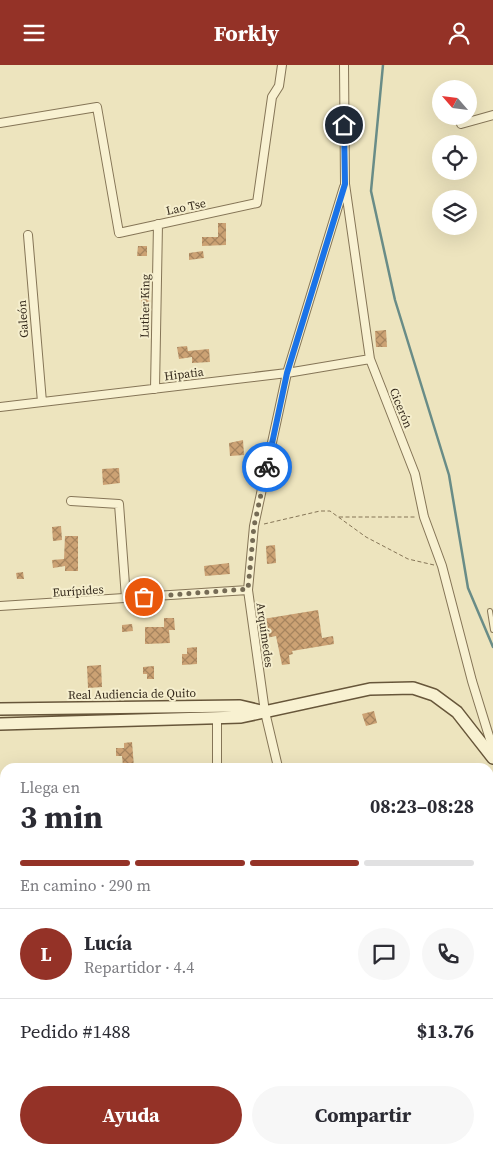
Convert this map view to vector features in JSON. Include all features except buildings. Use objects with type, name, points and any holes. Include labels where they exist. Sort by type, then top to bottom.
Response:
[{"type":"main road","name":"Real Audiencia de Quito","points":[[0,724],[241,717],[370,689],[412,688],[434,695],[457,712],[493,758]]},
{"type":"main road","name":"Real Audiencia de Quito","points":[[0,709],[240,706],[265,712]]},
{"type":"street","name":"Lao Tse","points":[[0,123],[97,107],[119,233],[257,203],[272,97],[279,86],[282,65]]},
{"type":"street","name":"Cicerón","points":[[344,65],[345,184],[370,359],[415,474],[424,517],[442,567],[472,681],[493,749]]},
{"type":"street","points":[[478,119],[493,115]]},
{"type":"street","name":"Arquímedes","points":[[277,763],[265,712],[248,589],[254,526],[287,373],[345,184]]},
{"type":"street","name":"Luther King","points":[[155,389],[158,224]]},
{"type":"street","name":"Galeón","points":[[28,235],[42,402]]},
{"type":"street","name":"Hipatia","points":[[0,407],[287,373],[370,359]]},
{"type":"street","points":[[72,501],[120,505],[126,599]]},
{"type":"street","name":"Eurípides","points":[[0,606],[126,599],[248,589]]},
{"type":"street","points":[[217,719],[217,763]]},
{"type":"lane","points":[[490,611],[493,630]]},
{"type":"path","points":[[254,526],[320,511],[330,511],[366,537],[408,559],[442,567]]},
{"type":"path","points":[[338,517],[424,517]]},
{"type":"waterway","points":[[383,65],[371,191],[395,300],[449,475],[468,588],[493,647]]},
{"type":"way so far","points":[[144,597],[248,589],[254,526],[267,467]]},
{"type":"route","points":[[267,467],[287,373],[345,184],[344,125]]}]
